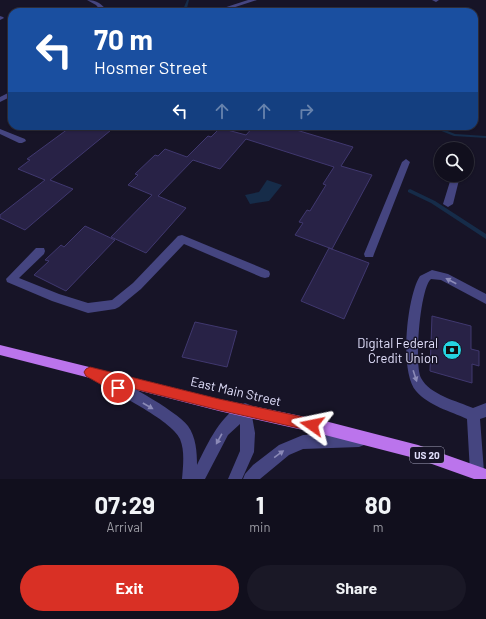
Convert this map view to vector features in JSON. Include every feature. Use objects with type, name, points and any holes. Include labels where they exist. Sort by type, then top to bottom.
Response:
[{"type":"main road","name":"East Main Street","points":[[0,350],[325,428],[366,440],[418,452],[481,474]]},
{"type":"street","points":[[90,0],[98,4],[102,8]]},
{"type":"street","points":[[227,8],[254,0]]},
{"type":"street","points":[[0,131],[22,140]]},
{"type":"street","points":[[369,254],[406,162]]},
{"type":"street","points":[[448,204],[454,182]]},
{"type":"street","points":[[40,251],[11,279],[56,298],[88,308],[115,304],[137,286],[182,239],[265,274]]},
{"type":"street","points":[[486,299],[435,274],[427,276],[422,281],[415,312],[413,374],[424,392],[473,415],[486,410]]},
{"type":"street","points":[[90,372],[173,420],[183,431],[188,447],[189,479]]},
{"type":"street","points":[[197,479],[223,430],[245,410]]},
{"type":"street","points":[[235,479],[247,452],[248,433],[245,410]]},
{"type":"street","points":[[473,415],[481,474]]},
{"type":"street","points":[[250,479],[258,470],[284,450],[303,442],[366,440]]},
{"type":"water","points":[[267,180],[282,185],[269,201],[250,204],[245,195],[259,192]]},
{"type":"building","points":[[67,130],[111,130],[50,180],[73,189],[25,230],[0,218],[0,215],[45,180],[18,169],[30,160],[27,159]]},
{"type":"building","points":[[218,130],[227,130],[246,135],[250,130],[296,130],[353,147],[341,166],[372,175],[332,249],[295,235],[303,223],[299,222],[307,210],[310,211],[326,185],[323,184],[334,167],[246,139],[220,169],[193,160],[158,196],[186,208],[146,253],[111,237],[152,195],[128,185],[138,175],[135,174],[155,155],[158,156],[165,149],[187,157],[208,136],[211,137]]},
{"type":"building","points":[[85,226],[115,240],[66,291],[34,275],[49,261],[45,260],[61,245],[64,247]]},
{"type":"building","points":[[329,248],[369,263],[344,319],[301,301]]},
{"type":"building","name":"Digital Federal Credit Union","points":[[432,316],[471,326],[471,349],[479,351],[479,366],[472,364],[472,383],[430,371]]},
{"type":"building","points":[[195,322],[237,331],[227,367],[182,357]]},
{"type":"waterway","points":[[185,8],[188,0]]},
{"type":"waterway","points":[[441,130],[454,135],[486,137]]},
{"type":"waterway","points":[[410,191],[433,202],[486,237]]},
{"type":"place","name":"Digital Federal Credit Union","points":[[452,350]]},
{"type":"route","points":[[118,388],[90,372],[219,405],[312,425]]}]
